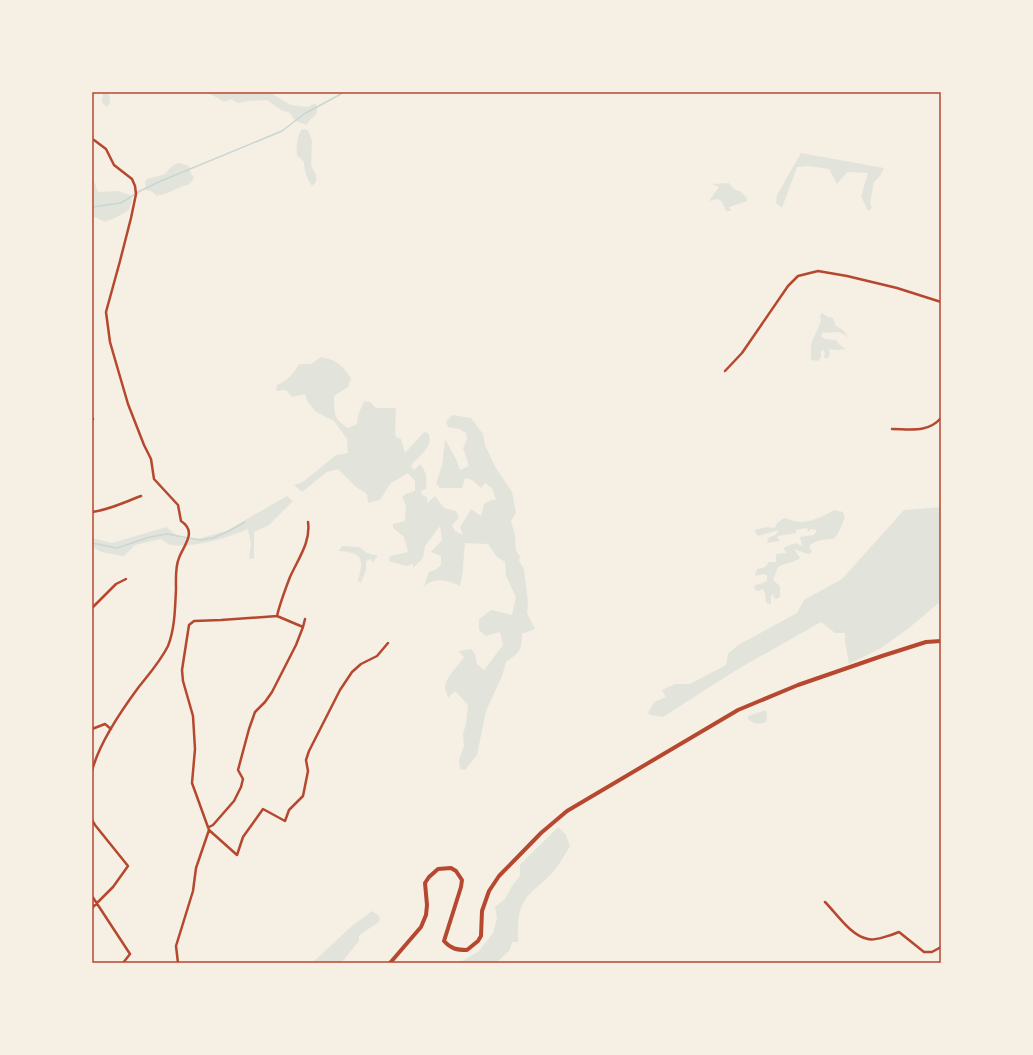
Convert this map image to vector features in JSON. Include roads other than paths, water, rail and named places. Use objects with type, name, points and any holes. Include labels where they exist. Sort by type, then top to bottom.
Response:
[{"type":"main road","points":[[390,963],[421,927],[426,916],[427,905],[425,883],[438,869],[451,868],[460,876],[462,880],[444,941],[454,950],[467,950],[478,941],[481,936],[482,911],[489,891],[499,876],[541,833],[567,811],[738,710],[798,686],[882,656],[926,642],[941,641]]},
{"type":"street","points":[[92,140],[106,149],[114,165],[129,175],[135,186],[136,194],[106,312],[110,342],[128,404],[151,460],[154,479],[178,505],[181,521],[185,523],[189,531],[189,538],[178,559],[174,618],[168,645],[161,660],[116,719],[98,753],[92,771]]},
{"type":"street","points":[[725,371],[742,353],[788,286],[798,276],[818,271],[847,276],[896,288],[941,302]]},
{"type":"street","points":[[892,429],[924,429],[941,418]]},
{"type":"street","points":[[92,512],[100,511],[141,496]]},
{"type":"street","points":[[277,616],[279,606],[290,578],[308,540],[308,522]]},
{"type":"street","points":[[92,608],[116,584],[126,579]]},
{"type":"street","points":[[302,627],[277,616],[194,621],[189,625],[182,670],[183,681],[193,716],[195,749],[192,783],[209,828],[237,855],[243,837],[263,809],[285,821],[289,810],[303,796],[308,771],[306,760],[309,751],[340,690],[356,668],[377,656],[388,643]]},
{"type":"street","points":[[178,963],[176,946],[193,891],[196,868],[209,828],[234,801],[242,787],[243,779],[238,770],[240,758],[255,712],[266,702],[272,692],[296,644],[305,619]]},
{"type":"street","points":[[92,729],[105,724],[111,729]]},
{"type":"street","points":[[92,820],[128,866],[113,887],[92,908]]},
{"type":"street","points":[[92,896],[130,954],[122,963]]},
{"type":"street","points":[[825,902],[844,923],[859,936],[869,940],[898,932],[924,952],[932,952],[941,947]]},
{"type":"waterway","points":[[92,207],[121,203],[140,191],[161,181],[282,131],[304,114],[341,94]]},
{"type":"waterway","points":[[92,543],[117,548],[150,537],[167,534],[200,540],[213,538],[245,522]]}]
